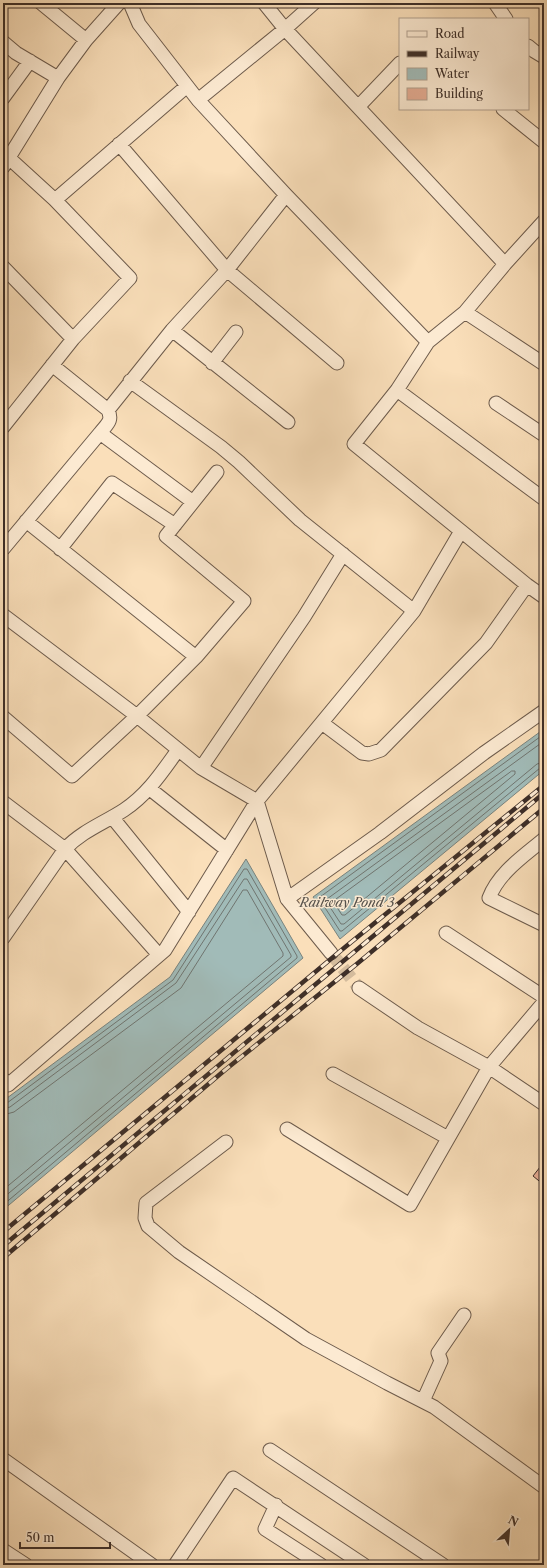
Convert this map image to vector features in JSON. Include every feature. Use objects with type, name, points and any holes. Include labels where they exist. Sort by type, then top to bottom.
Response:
[{"type":"street","points":[[41,3],[86,40]]},
{"type":"street","points":[[3,427],[73,339],[130,278],[55,200],[6,162],[58,78],[86,40],[119,3]]},
{"type":"street","points":[[130,3],[139,24],[198,100],[286,195],[428,342]]},
{"type":"street","points":[[264,3],[285,29],[505,264]]},
{"type":"street","points":[[198,100],[285,29],[314,3]]},
{"type":"street","points":[[495,3],[505,18]]},
{"type":"street","points":[[3,42],[16,53],[58,78]]},
{"type":"street","points":[[529,47],[544,57]]},
{"type":"street","points":[[4,95],[30,61]]},
{"type":"street","points":[[358,107],[399,64]]},
{"type":"street","points":[[55,200],[187,86]]},
{"type":"street","points":[[504,110],[544,142]]},
{"type":"street","points":[[119,144],[227,270],[336,363]]},
{"type":"street","points":[[108,410],[172,330],[227,270],[286,195]]},
{"type":"street","points":[[541,229],[505,264],[465,312],[428,342],[397,390],[354,444],[527,585],[544,597]]},
{"type":"street","points":[[4,270],[73,339]]},
{"type":"street","points":[[465,312],[544,364]]},
{"type":"street","points":[[172,330],[288,422]]},
{"type":"street","points":[[212,363],[236,332]]},
{"type":"street","points":[[3,549],[110,420],[111,416],[108,410],[52,365]]},
{"type":"street","points":[[130,381],[221,447],[300,520],[414,611]]},
{"type":"street","points":[[397,390],[544,499]]},
{"type":"street","points":[[496,403],[544,435]]},
{"type":"street","points":[[100,433],[193,502]]},
{"type":"street","points":[[3,717],[72,776],[137,716],[196,657],[244,601],[166,536],[217,472]]},
{"type":"street","points":[[60,549],[112,483],[175,525]]},
{"type":"street","points":[[26,521],[196,657]]},
{"type":"street","points":[[3,1079],[8,1085],[165,950],[257,801],[414,611],[461,531]]},
{"type":"street","points":[[201,768],[304,617],[343,554]]},
{"type":"street","points":[[322,723],[362,753],[369,754],[381,750],[486,643],[527,585]]},
{"type":"street","points":[[3,615],[137,716],[201,768],[257,801],[287,899],[331,953]]},
{"type":"street","points":[[287,899],[380,833],[484,753],[544,711]]},
{"type":"street","points":[[3,938],[65,849],[75,838],[125,809],[150,789],[178,750]]},
{"type":"street","points":[[150,789],[227,850]]},
{"type":"street","points":[[3,802],[65,849],[159,955]]},
{"type":"street","points":[[112,817],[189,912]]},
{"type":"street","points":[[544,839],[508,869],[495,884],[489,898],[544,925]]},
{"type":"street","points":[[446,933],[544,997]]},
{"type":"street","points":[[360,988],[418,1028],[489,1067],[544,1104]]},
{"type":"street","points":[[287,1129],[410,1205],[489,1067],[544,1002]]},
{"type":"street","points":[[333,1074],[448,1138]]},
{"type":"street","points":[[226,1142],[146,1203],[145,1218],[148,1226],[179,1252],[306,1339],[434,1407],[544,1487]]},
{"type":"street","points":[[423,1401],[441,1361],[438,1353],[464,1315]]},
{"type":"street","points":[[270,1450],[443,1565]]},
{"type":"street","points":[[3,1459],[152,1565]]},
{"type":"street","points":[[175,1565],[233,1478],[276,1505],[364,1565]]},
{"type":"street","points":[[276,1505],[265,1529],[321,1565]]},
{"type":"street","points":[[3,1550],[26,1565]]},
{"type":"water","name":"Railway Pond 3","points":[[544,729],[544,770],[340,939],[313,897]]},
{"type":"water","points":[[246,859],[303,958],[3,1210],[3,1101],[170,977]]},
{"type":"building","points":[[544,1162],[544,1185],[533,1176]]},
{"type":"tunnel","points":[[331,953],[359,988]]},
{"type":"railway","points":[[3,1232],[344,948],[544,785]]},
{"type":"railway","points":[[3,1246],[544,793]]},
{"type":"railway","points":[[3,1258],[225,1070],[358,963],[544,808]]}]
